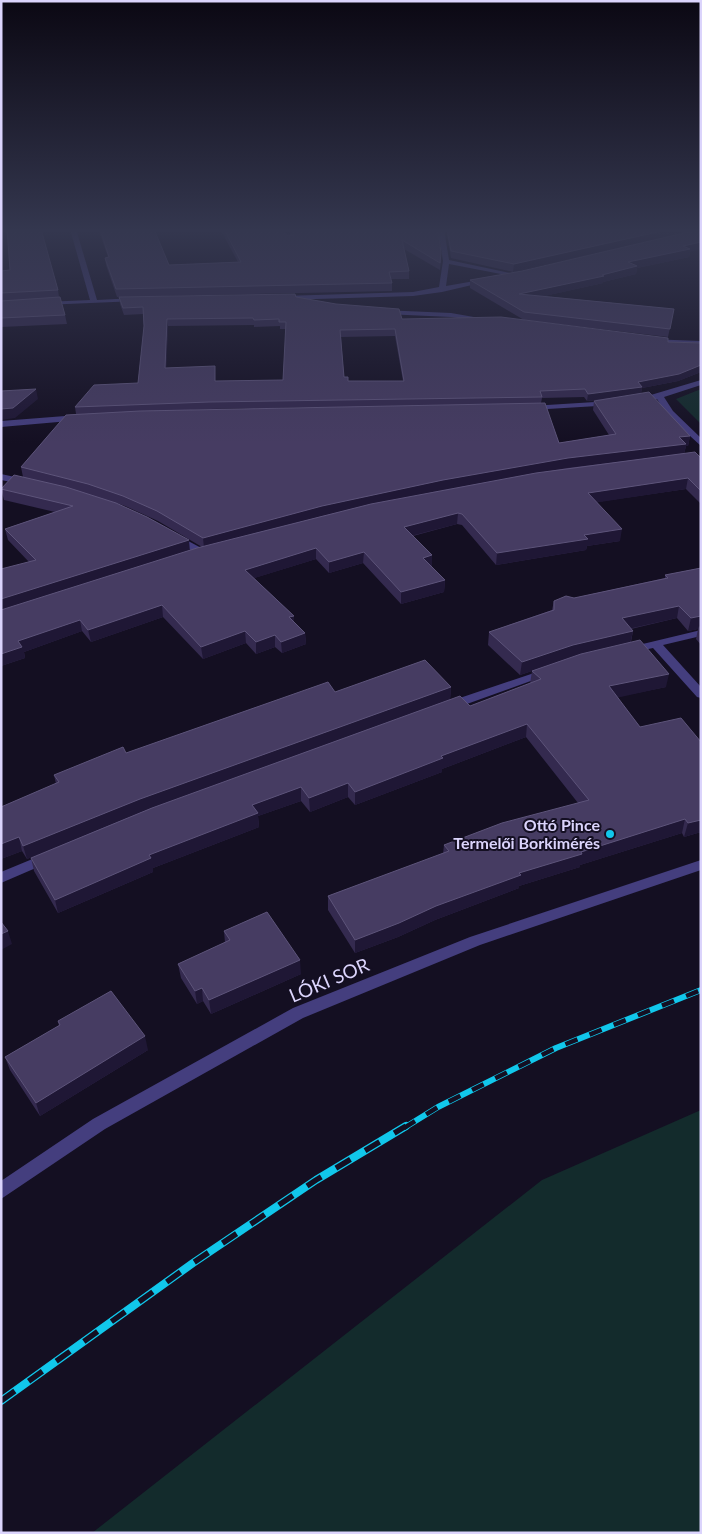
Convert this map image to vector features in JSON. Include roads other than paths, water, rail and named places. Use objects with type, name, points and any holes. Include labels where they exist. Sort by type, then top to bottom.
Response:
[{"type":"street","points":[[38,304],[127,301]]},
{"type":"street","points":[[295,301],[313,306]]},
{"type":"street","points":[[372,311],[452,315],[500,321]]},
{"type":"street","points":[[643,340],[701,343]]},
{"type":"street","points":[[632,401],[659,396],[701,382]]},
{"type":"street","points":[[659,396],[670,414],[701,443]]},
{"type":"street","points":[[522,408],[585,406],[622,402]]},
{"type":"street","points":[[1,424],[83,418]]},
{"type":"street","points":[[1,477],[39,486]]},
{"type":"street","points":[[162,530],[203,553]]},
{"type":"street","points":[[620,652],[701,633]]},
{"type":"street","points":[[656,644],[701,694]]},
{"type":"street","points":[[434,712],[556,668]]},
{"type":"street","points":[[1,878],[55,854]]},
{"type":"street","name":"LÓKI SOR","points":[[1,1191],[99,1124],[298,1013],[475,942],[701,865]]},
{"type":"railway","points":[[404,1128],[438,1107],[556,1048],[701,990]]},
{"type":"railway","points":[[1,1401],[193,1263],[316,1180],[406,1126]]},
{"type":"place","name":"Ottó Pince Termelői Borkimérés","points":[[610,834]]}]
